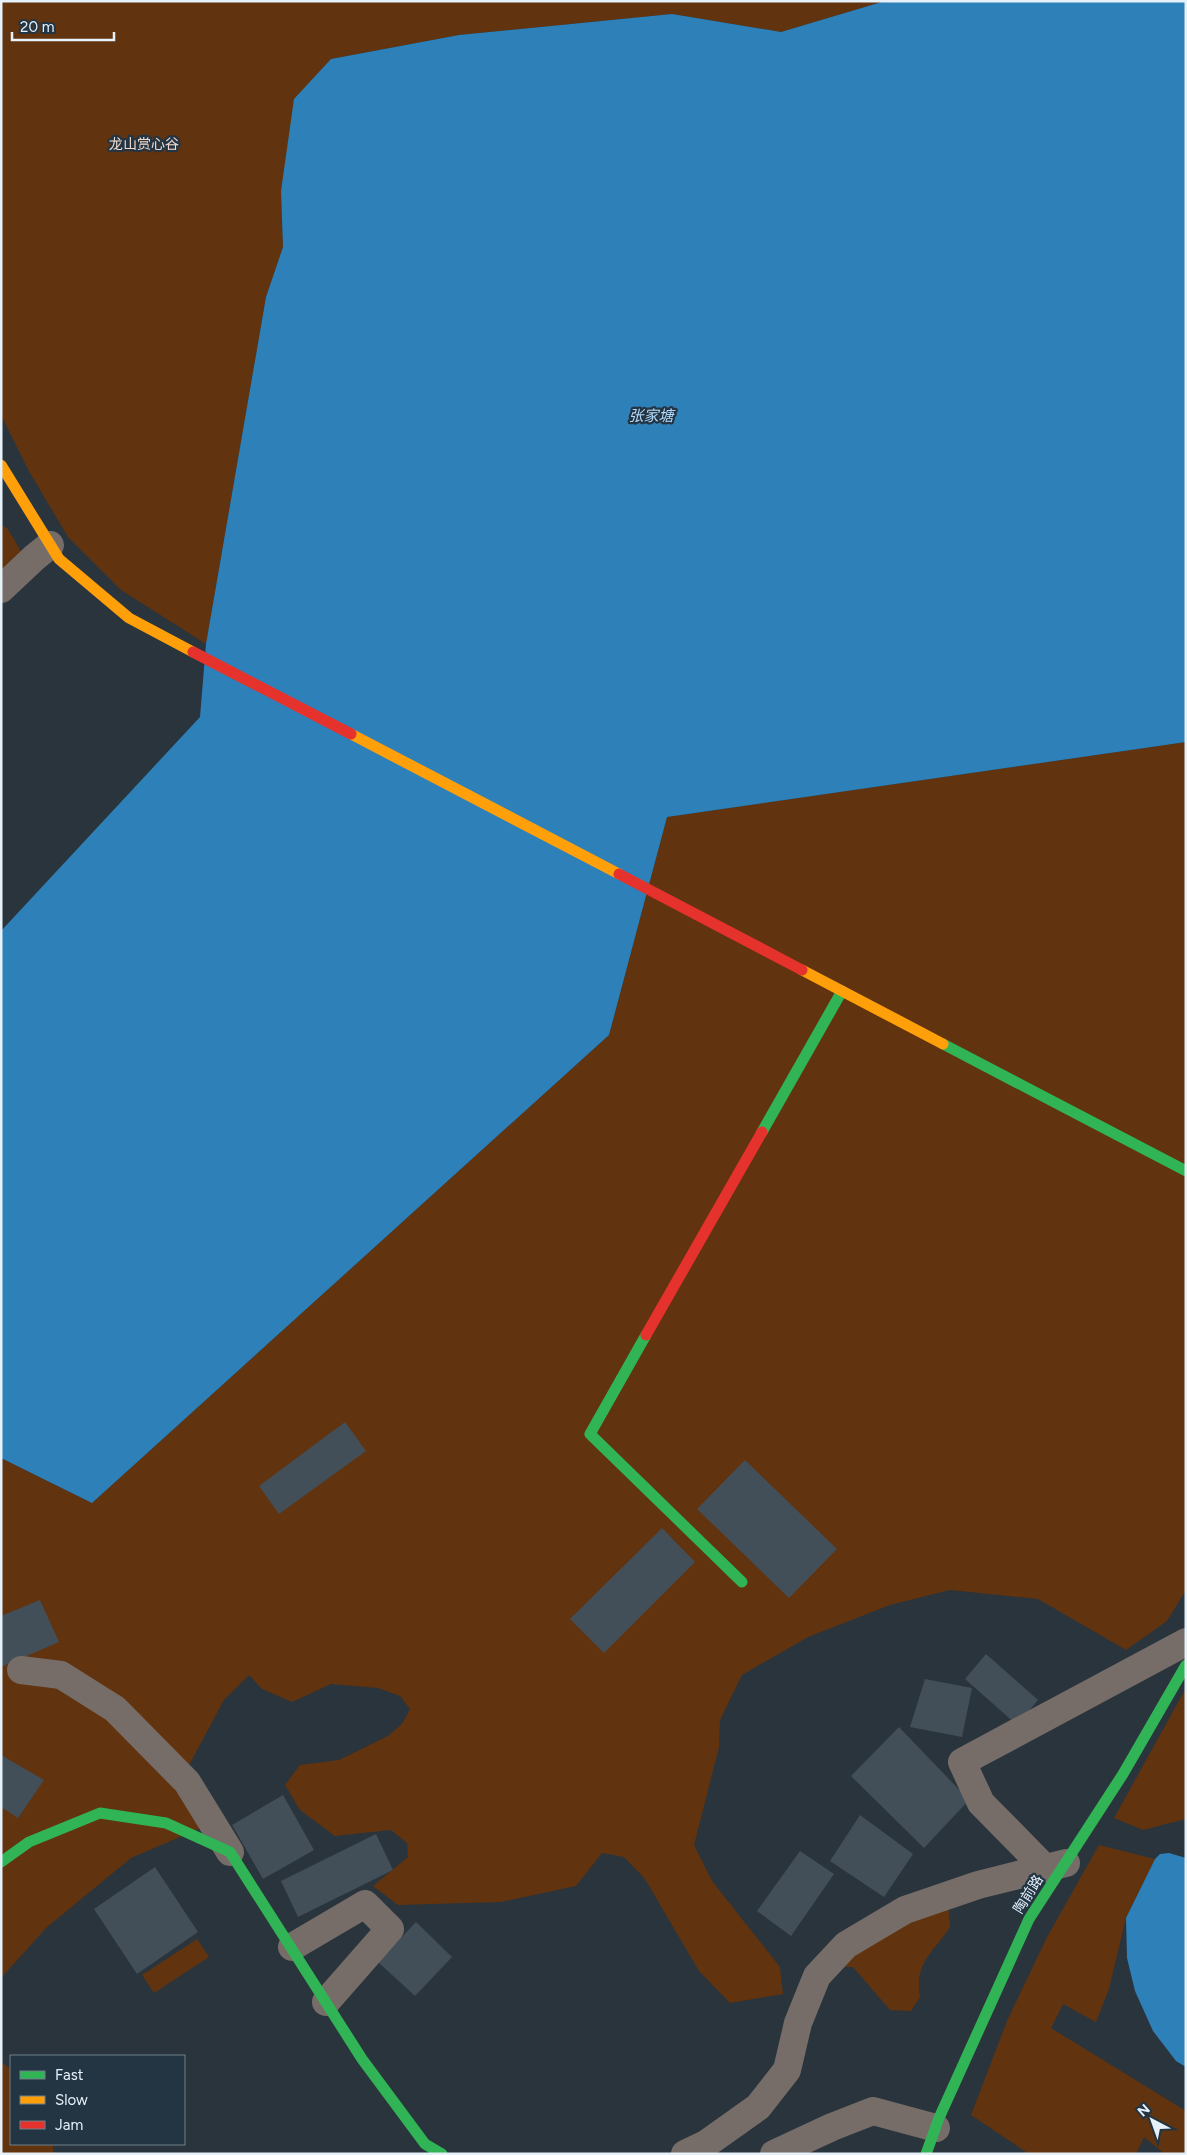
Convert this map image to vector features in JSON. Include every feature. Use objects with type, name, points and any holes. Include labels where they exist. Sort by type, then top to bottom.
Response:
[{"type":"street","points":[[1,464],[59,559],[128,618],[1186,1171]]},
{"type":"street","points":[[1,589],[34,557],[50,545]]},
{"type":"street","points":[[742,1582],[590,1434],[842,991]]},
{"type":"street","points":[[1055,1865],[981,1803],[962,1762],[1186,1642]]},
{"type":"street","name":"陶前路","points":[[926,2154],[1029,1919],[1055,1865],[1123,1774],[1186,1665]]},
{"type":"street","points":[[21,1670],[61,1674],[115,1709],[187,1782],[362,2059],[425,2144],[442,2154]]},
{"type":"street","points":[[1,1862],[29,1842],[100,1813],[166,1823],[230,1852]]},
{"type":"street","points":[[685,2154],[706,2144],[758,2106],[787,2070],[798,2023],[816,1976],[846,1944],[905,1910],[978,1885],[1055,1865]]},
{"type":"street","points":[[292,1947],[365,1904],[390,1929],[326,2002]]},
{"type":"street","points":[[774,2154],[832,2127],[873,2111],[936,2128]]},
{"type":"green space","name":"龙山赏心谷","points":[[1,1],[885,1],[781,32],[672,14],[459,35],[331,59],[281,191],[283,247],[266,297],[206,644],[121,590],[68,537],[30,473],[1,415]]},
{"type":"green space","points":[[1,524],[8,529],[26,560],[1,597]]},
{"type":"green space","points":[[1186,742],[1186,1590],[1167,1621],[1126,1650],[1038,1599],[950,1590],[890,1605],[808,1637],[742,1675],[720,1720],[719,1747],[694,1845],[712,1881],[780,1967],[783,1994],[730,2003],[699,1971],[645,1879],[624,1857],[602,1853],[576,1886],[501,1902],[398,1905],[373,1886],[408,1857],[407,1843],[391,1830],[335,1836],[300,1810],[285,1785],[300,1765],[339,1760],[388,1736],[402,1724],[410,1709],[400,1696],[378,1688],[331,1684],[292,1702],[262,1689],[249,1675],[224,1700],[188,1767],[201,1828],[131,1858],[46,1928],[1,1978],[1,1458],[92,1503],[609,1035],[667,817]]},
{"type":"green space","points":[[1186,1688],[1186,1819],[1143,1830],[1114,1818]]},
{"type":"green space","points":[[1099,1845],[1155,1859],[1126,1918],[1109,1989],[1096,2022],[1063,2004],[1051,2028],[1186,2111],[1186,2154],[1165,2154],[1144,2137],[1136,2154],[1029,2154],[971,2115],[1007,2021],[1047,1937]]},
{"type":"green space","points":[[948,1906],[950,1927],[922,1967],[919,1985],[920,1997],[911,2011],[890,2010],[853,1967],[843,1967],[851,1956],[875,1938]]},
{"type":"green space","points":[[197,1939],[209,1957],[154,1993],[142,1975]]},
{"type":"green space","points":[[1,2062],[10,2068],[10,2145],[53,2145],[53,2154],[1,2154]]},
{"type":"water","name":"张家塘","points":[[885,1],[1186,1],[1186,742],[667,817],[609,1035],[92,1503],[1,1458],[1,931],[200,717],[206,644],[266,297],[283,247],[281,191],[294,99],[331,59],[459,35],[672,14],[781,32]]},
{"type":"water","points":[[1169,1853],[1186,1858],[1186,2067],[1176,2061],[1153,2031],[1135,1991],[1127,1958],[1126,1918],[1155,1859],[1160,1854]]},
{"type":"building","points":[[345,1422],[366,1451],[279,1514],[259,1486]]},
{"type":"building","points":[[745,1460],[837,1549],[789,1598],[697,1509]]},
{"type":"building","points":[[662,1528],[695,1562],[604,1653],[570,1619]]},
{"type":"building","points":[[40,1600],[59,1642],[1,1667],[1,1616]]},
{"type":"building","points":[[986,1654],[1038,1700],[1017,1725],[965,1679]]},
{"type":"building","points":[[925,1679],[972,1688],[962,1737],[910,1727]]},
{"type":"building","points":[[899,1727],[969,1800],[924,1848],[851,1776]]},
{"type":"building","points":[[1,1755],[44,1780],[18,1818],[1,1807]]},
{"type":"building","points":[[283,1795],[314,1850],[263,1879],[232,1825]]},
{"type":"building","points":[[860,1815],[913,1854],[884,1897],[830,1861]]},
{"type":"building","points":[[376,1834],[393,1870],[298,1917],[281,1881]]},
{"type":"building","points":[[800,1851],[834,1874],[791,1936],[757,1911]]},
{"type":"building","points":[[155,1867],[198,1932],[137,1974],[94,1909]]},
{"type":"building","points":[[416,1922],[452,1957],[415,1996],[378,1962]]},
{"type":"traffic: fast","points":[[762,1132],[842,991]]},
{"type":"traffic: fast","points":[[943,1044],[1186,1171]]},
{"type":"traffic: fast","points":[[646,1335],[590,1434],[742,1582]]},
{"type":"traffic: fast","points":[[926,2154],[939,2118],[1029,1919],[1123,1774],[1186,1665]]},
{"type":"traffic: fast","points":[[1,1862],[29,1842],[100,1813],[166,1823],[230,1852],[362,2059],[425,2144],[442,2154]]},
{"type":"traffic: slow","points":[[1,465],[59,559],[129,618],[193,652]]},
{"type":"traffic: slow","points":[[351,734],[619,874]]},
{"type":"traffic: slow","points":[[802,970],[943,1044]]},
{"type":"traffic: jam","points":[[193,652],[351,734]]},
{"type":"traffic: jam","points":[[619,874],[802,970]]},
{"type":"traffic: jam","points":[[646,1335],[762,1132]]}]
